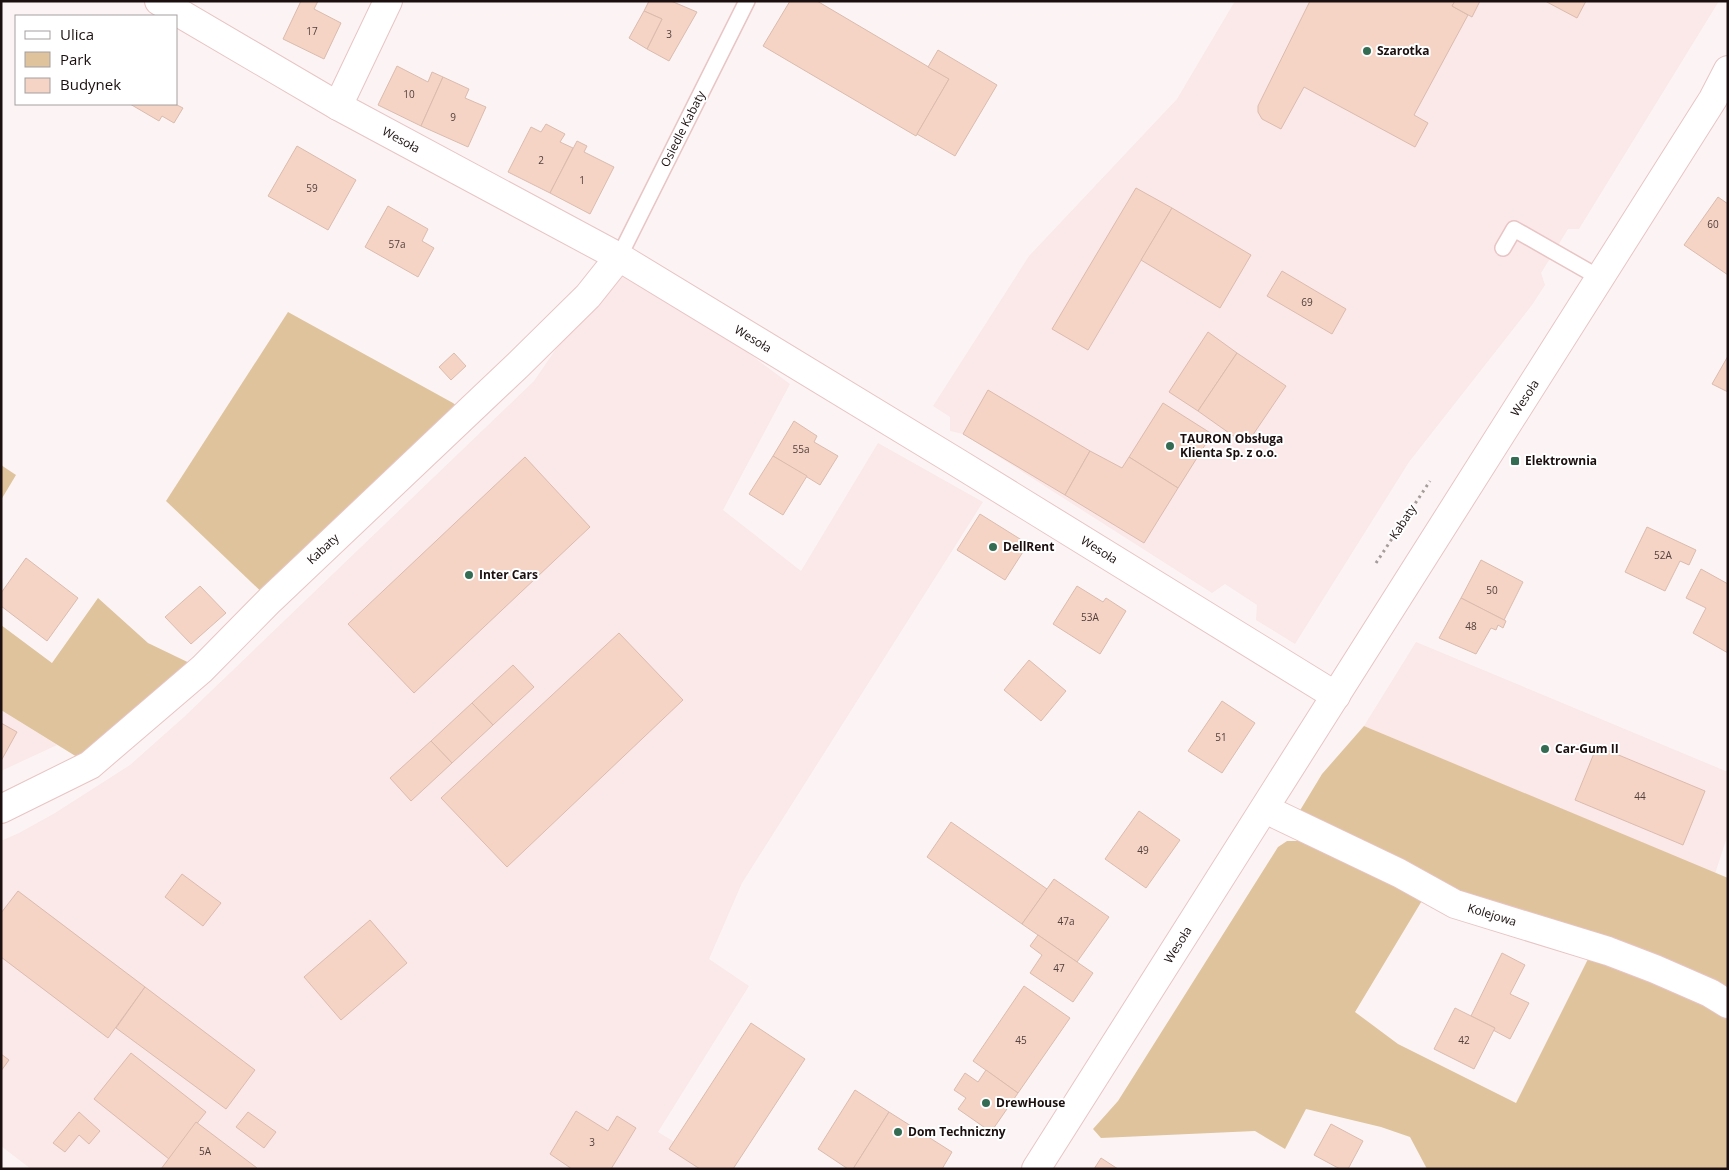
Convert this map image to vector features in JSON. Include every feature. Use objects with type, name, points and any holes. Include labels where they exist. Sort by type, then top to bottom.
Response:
[{"type":"street","name":"Wesoła","points":[[159,1],[338,106],[619,257],[1336,696]]},
{"type":"street","points":[[338,106],[388,1]]},
{"type":"street","name":"Wesoła","points":[[1036,1169],[1720,90],[1728,70]]},
{"type":"street","name":"Kabaty","points":[[1,809],[90,765],[202,669],[270,600],[581,303],[619,257]]},
{"type":"street","name":"Kolejowa","points":[[1265,809],[1399,873],[1455,904],[1608,951],[1710,993],[1728,1004]]},
{"type":"lane","name":"Osiedle Kabaty","points":[[619,257],[747,1]]},
{"type":"lane","points":[[1503,248],[1514,229],[1600,278]]},
{"type":"path","name":"Kabaty","points":[[1376,563],[1430,481]]},
{"type":"shaded area","points":[[1235,1],[1719,1],[1579,229],[1568,229],[1541,273],[1545,285],[1532,305],[1409,462],[1295,644],[1256,620],[1257,605],[1225,584],[1212,593],[963,434],[950,431],[950,417],[933,406],[1029,256],[1177,99]]},
{"type":"shaded area","points":[[619,257],[790,384],[723,510],[801,571],[878,443],[983,502],[742,883],[709,959],[749,986],[658,1132],[719,1169],[31,1169],[1,1146],[1,841],[55,813],[130,765],[184,717],[534,381]]},
{"type":"shaded area","name":"Car-Gum II","points":[[1416,642],[1728,772],[1728,834],[1715,874],[1364,726]]},
{"type":"shaded area","points":[[1,710],[57,745],[1,771]]},
{"type":"green space","points":[[288,312],[453,403],[467,414],[270,600],[166,501]]},
{"type":"green space","points":[[1,465],[16,475],[1,500]]},
{"type":"green space","points":[[98,598],[148,643],[202,669],[90,765],[1,710],[1,625],[52,663]]},
{"type":"green space","points":[[1364,726],[1728,878],[1728,1169],[1427,1169],[1410,1137],[1381,1127],[1306,1109],[1285,1149],[1255,1131],[1101,1138],[1093,1129],[1118,1101],[1278,847],[1287,841],[1303,841],[1423,899],[1355,1012],[1398,1044],[1516,1103],[1589,957],[1455,904],[1293,822],[1322,774]]},
{"type":"building","points":[[301,1],[318,1],[314,9],[341,23],[324,59],[283,39]]},
{"type":"building","points":[[649,1],[671,1],[697,12],[669,61],[647,49],[662,19],[644,11]]},
{"type":"building","points":[[790,1],[817,1],[949,79],[916,136],[763,46]]},
{"type":"building","name":"Szarotka","points":[[1310,1],[1455,1],[1452,6],[1468,15],[1414,115],[1428,123],[1415,147],[1304,87],[1281,129],[1262,119],[1258,112],[1258,106]]},
{"type":"building","points":[[1455,1],[1480,1],[1472,17],[1452,6]]},
{"type":"building","points":[[1545,1],[1586,1],[1577,18]]},
{"type":"building","points":[[644,11],[662,19],[647,49],[629,38]]},
{"type":"building","points":[[938,50],[997,85],[955,156],[917,134],[949,79],[928,67]]},
{"type":"building","points":[[397,66],[428,82],[432,72],[443,77],[421,126],[378,105]]},
{"type":"building","points":[[443,77],[469,89],[465,98],[486,107],[468,147],[421,126]]},
{"type":"building","points":[[132,105],[177,105],[183,108],[174,123],[162,116],[159,121]]},
{"type":"building","points":[[546,124],[565,134],[560,142],[573,148],[550,193],[508,172],[531,127],[541,132]]},
{"type":"building","points":[[577,141],[587,146],[584,152],[614,167],[590,214],[550,193]]},
{"type":"building","points":[[297,146],[356,180],[328,230],[268,196]]},
{"type":"building","points":[[1136,188],[1172,208],[1088,350],[1052,329]]},
{"type":"building","points":[[1718,197],[1728,204],[1728,275],[1684,245]]},
{"type":"building","points":[[388,206],[428,229],[422,241],[434,248],[418,277],[365,247]]},
{"type":"building","points":[[1172,208],[1251,255],[1220,308],[1141,260]]},
{"type":"building","points":[[1282,271],[1346,309],[1332,334],[1267,296]]},
{"type":"building","points":[[1208,332],[1237,353],[1198,411],[1169,392]]},
{"type":"building","points":[[454,353],[466,366],[451,380],[439,367]]},
{"type":"building","points":[[1237,353],[1286,386],[1246,445],[1198,411]]},
{"type":"building","points":[[1728,356],[1728,392],[1712,384]]},
{"type":"building","points":[[988,390],[1090,451],[1065,495],[963,434]]},
{"type":"building","name":"TAURON Obsługa Klienta Sp. z o.o.","points":[[1163,403],[1212,434],[1178,488],[1129,457]]},
{"type":"building","points":[[794,421],[817,436],[814,442],[838,456],[820,485],[773,456]]},
{"type":"building","points":[[1090,451],[1122,468],[1129,457],[1178,488],[1144,543],[1065,495]]},
{"type":"building","points":[[773,456],[807,476],[783,515],[749,494]]},
{"type":"building","name":"Inter Cars","points":[[525,457],[590,527],[414,693],[348,624]]},
{"type":"building","name":"DellRent","points":[[980,514],[1028,544],[1005,580],[957,550]]},
{"type":"building","points":[[1647,527],[1696,550],[1689,565],[1680,561],[1665,591],[1625,572]]},
{"type":"building","points":[[26,558],[78,598],[47,641],[1,606],[1,593]]},
{"type":"building","points":[[1481,560],[1523,582],[1504,620],[1461,598]]},
{"type":"building","points":[[1701,569],[1728,584],[1728,653],[1693,633],[1706,608],[1686,598]]},
{"type":"building","points":[[200,586],[226,613],[191,644],[165,617]]},
{"type":"building","points":[[1077,586],[1103,602],[1106,598],[1126,611],[1100,654],[1053,624]]},
{"type":"building","points":[[1461,598],[1506,621],[1503,628],[1498,625],[1496,630],[1491,628],[1476,654],[1439,638]]},
{"type":"building","points":[[619,633],[683,700],[507,867],[441,798]]},
{"type":"building","points":[[1029,660],[1066,691],[1041,721],[1004,690]]},
{"type":"building","points":[[513,665],[534,687],[493,725],[472,703]]},
{"type":"building","points":[[1222,701],[1255,723],[1222,773],[1188,751]]},
{"type":"building","points":[[472,703],[493,725],[452,763],[431,741]]},
{"type":"building","points":[[1,723],[17,732],[1,761]]},
{"type":"building","points":[[431,741],[452,763],[411,801],[390,778]]},
{"type":"building","points":[[1597,746],[1705,791],[1683,845],[1575,800]]},
{"type":"building","points":[[1139,811],[1180,840],[1146,888],[1105,859]]},
{"type":"building","points":[[951,822],[1047,889],[1022,924],[927,857]]},
{"type":"building","points":[[182,874],[221,903],[203,926],[165,897]]},
{"type":"building","points":[[1054,879],[1109,917],[1077,962],[1022,924]]},
{"type":"building","points":[[18,891],[145,987],[108,1038],[1,957],[1,913]]},
{"type":"building","points":[[370,920],[407,963],[341,1020],[304,977]]},
{"type":"building","points":[[1038,935],[1093,973],[1073,1002],[1030,973],[1042,955],[1030,946]]},
{"type":"building","points":[[1502,953],[1525,965],[1510,994],[1529,1003],[1510,1039],[1493,1030],[1495,1028],[1471,1016]]},
{"type":"building","points":[[1024,986],[1070,1018],[1018,1093],[973,1061]]},
{"type":"building","points":[[145,987],[255,1070],[226,1109],[116,1028]]},
{"type":"building","points":[[1455,1008],[1495,1028],[1474,1069],[1434,1049]]},
{"type":"building","points":[[751,1023],[805,1059],[733,1169],[700,1169],[669,1149]]},
{"type":"building","points":[[131,1053],[206,1112],[169,1159],[94,1099]]},
{"type":"building","points":[[1,1054],[9,1060],[1,1071]]},
{"type":"building","name":"DrewHouse","points":[[986,1070],[1018,1093],[991,1132],[958,1109],[966,1098],[954,1090],[965,1073],[978,1082]]},
{"type":"building","points":[[855,1090],[889,1112],[853,1169],[848,1169],[818,1149]]},
{"type":"building","points":[[576,1111],[608,1131],[617,1116],[636,1128],[611,1169],[572,1169],[550,1154]]},
{"type":"building","points":[[79,1112],[100,1131],[89,1144],[79,1135],[65,1152],[53,1143]]},
{"type":"building","points":[[248,1112],[276,1132],[264,1148],[236,1127]]},
{"type":"building","name":"Dom Techniczny","points":[[889,1112],[952,1152],[942,1169],[853,1169]]},
{"type":"building","points":[[196,1122],[257,1168],[161,1169]]},
{"type":"building","points":[[1331,1124],[1363,1141],[1348,1169],[1340,1169],[1314,1155]]},
{"type":"building","points":[[1101,1158],[1118,1169],[1094,1169]]},
{"type":"place","name":"Szarotka","points":[[1367,51]]},
{"type":"place","name":"TAURON Obsługa Klienta Sp. z o.o.","points":[[1170,446]]},
{"type":"place","name":"Elektrownia","points":[[1515,461]]},
{"type":"place","name":"DellRent","points":[[993,547]]},
{"type":"place","name":"Inter Cars","points":[[469,575]]},
{"type":"place","name":"Car-Gum II","points":[[1545,749]]},
{"type":"place","name":"DrewHouse","points":[[986,1103]]},
{"type":"place","name":"Dom Techniczny","points":[[898,1132]]}]
